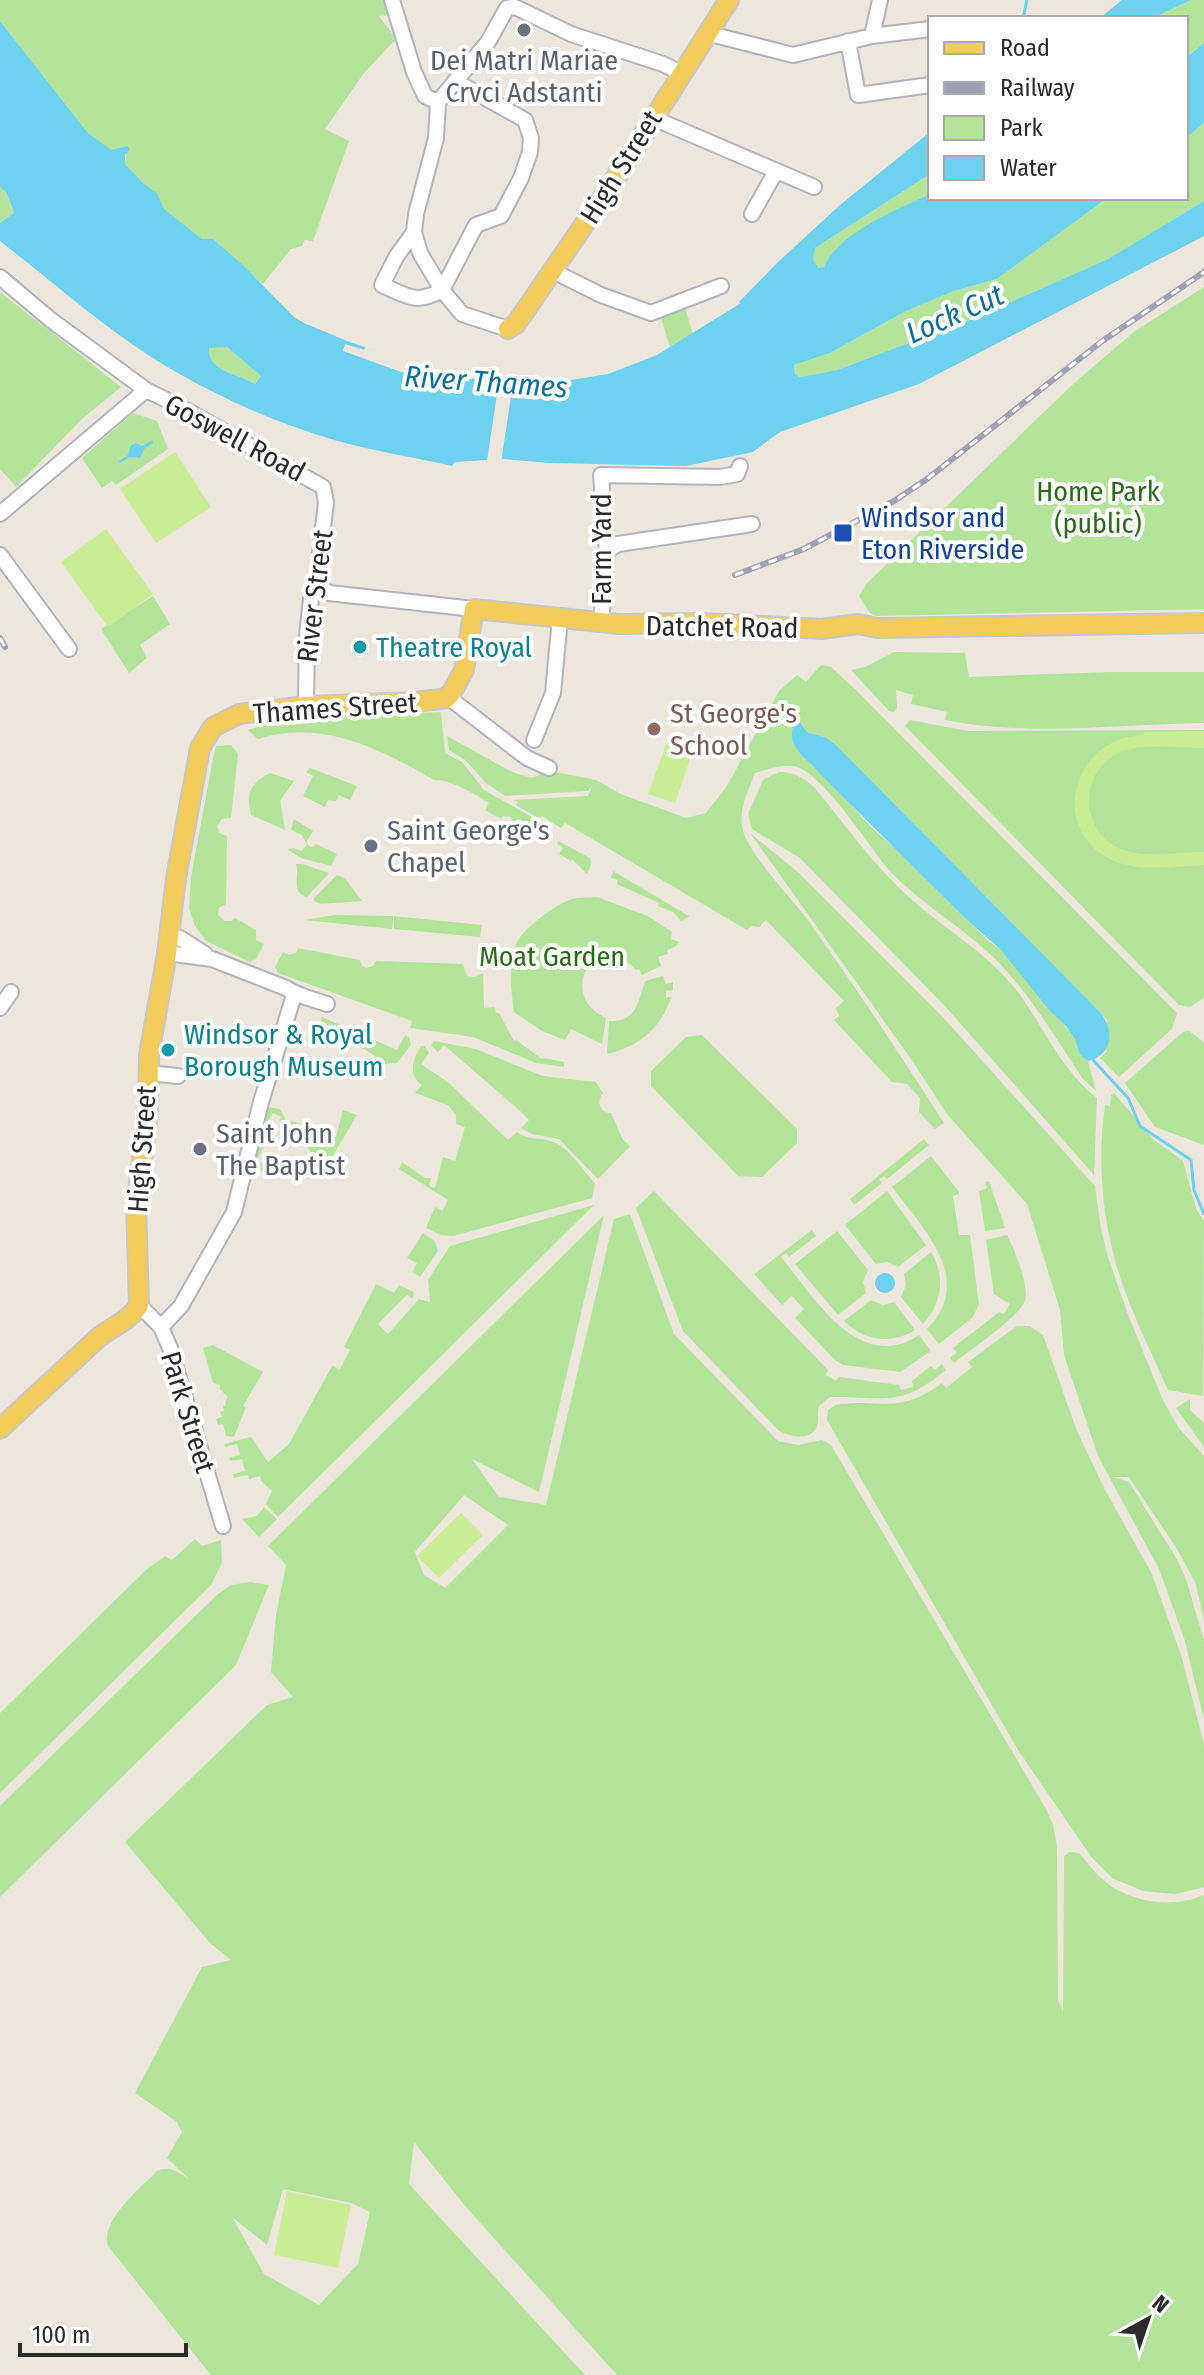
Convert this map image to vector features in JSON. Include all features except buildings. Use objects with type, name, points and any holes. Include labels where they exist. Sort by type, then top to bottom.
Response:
[{"type":"main road","name":"High Street","points":[[508,329],[516,324],[553,271],[729,0]]},
{"type":"main road","name":"Datchet Road","points":[[474,609],[646,625],[703,623],[810,629],[858,624],[877,628],[1204,623]]},
{"type":"main road","name":"Thames Street","points":[[182,852],[200,748],[213,727],[239,714],[306,706],[426,701],[448,697],[464,670],[474,609]]},
{"type":"main road","name":"High Street","points":[[139,1305],[136,1205],[148,1115],[147,1073],[182,852]]},
{"type":"main road","points":[[2,1424],[107,1330],[132,1316],[139,1305]]},
{"type":"street","points":[[392,0],[414,72],[425,96],[438,102]]},
{"type":"street","points":[[872,36],[880,0]]},
{"type":"street","points":[[508,329],[462,314],[442,290],[420,253],[414,232],[416,214],[436,138],[438,102],[488,42],[507,8],[515,7],[571,34],[663,64],[681,73]]},
{"type":"street","points":[[708,30],[718,36],[793,55],[872,36],[928,29]]},
{"type":"street","points":[[848,41],[852,95],[928,85]]},
{"type":"street","points":[[414,232],[396,257],[382,285],[416,300],[429,298],[442,290],[476,225],[501,216],[521,178],[531,138],[525,120],[455,81]]},
{"type":"street","points":[[653,118],[814,187]]},
{"type":"street","points":[[752,214],[776,171]]},
{"type":"street","points":[[553,271],[601,295],[651,313],[713,294]]},
{"type":"street","points":[[0,277],[51,320],[146,390]]},
{"type":"street","name":"Goswell Road","points":[[0,514],[146,390],[323,487]]},
{"type":"street","name":"Farm Yard","points":[[601,622],[607,551],[601,475],[720,477],[737,474],[740,466]]},
{"type":"street","name":"River Street","points":[[306,706],[307,636],[326,502],[323,487]]},
{"type":"street","points":[[607,551],[618,544],[752,524]]},
{"type":"street","points":[[0,555],[69,649]]},
{"type":"street","points":[[317,580],[329,593],[474,609]]},
{"type":"street","points":[[534,740],[553,693],[560,618]]},
{"type":"street","points":[[448,697],[527,758],[549,768]]},
{"type":"street","points":[[168,944],[286,988],[294,995],[327,1004]]},
{"type":"street","points":[[0,1008],[11,992]]},
{"type":"street","points":[[161,1327],[181,1306],[234,1212],[261,1102],[294,995]]},
{"type":"street","points":[[147,1073],[178,1076]]},
{"type":"street","name":"Park Street","points":[[139,1305],[161,1327],[170,1348],[223,1526]]},
{"type":"green space","points":[[0,0],[400,0],[403,14],[379,16],[396,39],[364,73],[325,129],[349,141],[313,241],[305,240],[302,246],[291,249],[263,284],[213,239],[202,239],[163,209],[157,193],[125,164],[127,146],[111,151],[88,133],[0,21]]},
{"type":"green space","points":[[1191,0],[1204,0],[1204,43],[1188,56],[1188,16],[1157,16]]},
{"type":"green space","points":[[1204,123],[1204,201],[1108,259],[975,318],[837,370],[800,377],[795,374],[794,365],[830,353],[906,311],[954,291],[997,279],[1104,200],[1188,200],[1188,136]]},
{"type":"green space","points":[[928,175],[928,195],[857,232],[824,267],[818,269],[813,259],[815,248]]},
{"type":"green space","points":[[0,187],[6,192],[14,214],[0,223]]},
{"type":"green space","name":"Home Park (public)","points":[[1204,287],[1204,609],[876,616],[870,613],[859,596],[867,583],[1072,385],[1135,331]]},
{"type":"green space","points":[[0,292],[121,387],[83,418],[16,487],[0,469]]},
{"type":"green space","points":[[684,305],[693,334],[670,347],[660,315]]},
{"type":"green space","points":[[209,347],[227,347],[261,376],[255,384],[225,371],[213,362]]},
{"type":"green space","points":[[133,413],[157,421],[168,449],[116,485],[112,481],[102,488],[82,458]]},
{"type":"green space","points":[[175,452],[211,507],[156,543],[120,489]]},
{"type":"green space","points":[[106,529],[153,594],[108,627],[61,562]]},
{"type":"green space","points":[[153,596],[170,624],[140,645],[147,658],[129,673],[101,629]]},
{"type":"green space","points":[[894,652],[965,653],[969,677],[1204,672],[1204,723],[1042,729],[977,725],[945,720],[947,712],[911,704],[913,695],[896,690],[897,708],[894,712],[889,711],[851,670],[865,667]]},
{"type":"green space","points":[[821,665],[831,667],[857,691],[1177,1013],[1172,1029],[1119,1077],[1100,1058],[1106,1052],[1107,1020],[1100,1012],[836,745],[825,737],[807,732],[801,723],[802,755],[873,829],[1000,949],[1076,1039],[1080,1055],[1088,1061],[1096,1091],[1083,1079],[1041,1015],[1006,971],[981,946],[902,883],[821,784],[797,767],[781,766],[755,773],[742,813],[745,836],[876,1018],[944,1123],[935,1129],[919,1112],[920,1098],[907,1084],[892,1082],[834,1020],[839,1016],[836,1008],[844,1001],[766,920],[759,927],[751,926],[747,930],[565,823],[561,828],[542,816],[540,819],[516,805],[518,802],[514,800],[588,796],[592,786],[588,791],[505,796],[487,784],[464,759],[449,750],[447,736],[512,772],[532,778],[551,771],[596,780],[621,794],[686,818],[706,813],[727,786],[779,691],[797,675],[806,682]]},
{"type":"green space","points":[[441,712],[445,753],[462,762],[484,790],[537,820],[528,835],[512,825],[511,817],[503,816],[501,819],[485,810],[489,803],[469,791],[434,780],[371,748],[349,740],[304,732],[281,733],[258,739],[248,730],[283,719]]},
{"type":"green space","points":[[910,720],[968,731],[1204,730],[1204,998],[1190,1007],[1179,1005],[905,726]]},
{"type":"green space","points":[[1204,731],[1204,748],[1143,747],[1124,751],[1109,759],[1092,783],[1089,798],[1095,827],[1118,848],[1149,854],[1204,852],[1204,865],[1134,866],[1112,860],[1092,845],[1079,827],[1075,807],[1077,786],[1086,767],[1100,750],[1120,739],[1144,735],[1144,732]]},
{"type":"green space","points":[[667,742],[693,751],[675,803],[648,794]]},
{"type":"green space","points":[[231,745],[238,754],[231,818],[222,819],[217,826],[219,833],[227,836],[226,904],[219,908],[218,914],[224,921],[235,918],[256,930],[256,940],[264,944],[256,959],[250,962],[206,941],[195,926],[189,909],[191,877],[216,746]]},
{"type":"green space","points":[[310,768],[357,786],[350,800],[339,795],[336,801],[328,800],[325,807],[303,796],[313,776],[306,772]]},
{"type":"green space","points":[[779,772],[798,776],[815,788],[898,886],[990,962],[1013,986],[1072,1074],[1097,1098],[1094,1175],[944,1005],[800,858],[752,829],[748,814],[763,780]]},
{"type":"green space","points":[[270,773],[294,781],[280,801],[285,830],[251,815],[251,790]]},
{"type":"green space","points":[[294,819],[313,831],[308,845],[312,847],[316,844],[337,854],[331,866],[301,858],[287,849],[301,851],[307,845],[302,835],[291,830]]},
{"type":"green space","points":[[750,833],[799,873],[941,1015],[1095,1186],[1108,1257],[1127,1312],[1162,1398],[1178,1427],[1204,1456],[1204,1620],[1195,1582],[1177,1549],[1129,1477],[1113,1477],[1129,1482],[1178,1561],[1187,1582],[1204,1641],[1204,1720],[1185,1641],[1159,1569],[1098,1456],[1064,1355],[1060,1310],[1027,1204],[947,1114]]},
{"type":"green space","points":[[558,841],[590,858],[587,874],[572,859],[559,854],[563,848],[557,844]]},
{"type":"green space","points":[[296,864],[329,873],[307,897],[297,888]]},
{"type":"green space","points":[[613,871],[690,916],[681,921],[673,912],[658,906],[659,903],[617,884],[618,880],[611,878]]},
{"type":"green space","points":[[337,875],[345,878],[362,901],[321,904],[314,901]]},
{"type":"green space","name":"Moat Garden","points":[[597,897],[648,916],[672,932],[671,939],[679,942],[667,950],[668,954],[658,957],[661,966],[642,975],[639,969],[622,959],[608,956],[596,960],[587,969],[583,994],[591,1007],[606,1018],[602,1044],[571,1029],[565,1040],[542,1031],[514,1012],[511,986],[514,950],[526,930],[565,902],[575,898]]},
{"type":"green space","points":[[335,915],[393,916],[392,929],[304,920]]},
{"type":"green space","points":[[394,916],[482,925],[480,937],[394,929]]},
{"type":"green space","points":[[298,948],[360,960],[366,968],[376,961],[463,964],[467,976],[483,973],[484,1008],[495,1007],[514,1041],[542,1059],[564,1062],[564,1067],[536,1063],[473,1037],[410,1028],[412,1021],[278,973],[275,967],[283,952],[289,955],[296,953]]},
{"type":"green space","points":[[663,976],[666,984],[673,982],[673,990],[666,991],[666,997],[671,997],[655,1027],[629,1047],[607,1054],[609,1021],[631,1014],[645,981]]},
{"type":"green space","points":[[322,1017],[397,1050],[405,1035],[409,1037],[411,1045],[397,1063],[381,1064],[381,1060],[366,1050],[326,1032],[319,1025]]},
{"type":"green space","points":[[1189,1031],[1204,1042],[1204,1145],[1155,1127],[1125,1083],[1183,1032]]},
{"type":"green space","points":[[702,1035],[797,1129],[797,1143],[762,1177],[738,1176],[651,1086],[651,1071],[686,1037]]},
{"type":"green space","points":[[434,1041],[476,1049],[543,1076],[596,1082],[603,1093],[600,1106],[611,1113],[623,1140],[630,1146],[598,1179],[559,1139],[532,1134],[521,1128],[529,1120],[444,1045],[438,1052],[431,1045]]},
{"type":"green space","points":[[421,1046],[425,1046],[429,1053],[421,1064],[449,1083],[508,1140],[517,1132],[526,1137],[554,1142],[565,1149],[595,1183],[592,1198],[453,1236],[441,1235],[426,1228],[435,1207],[442,1211],[448,1200],[399,1169],[402,1162],[425,1178],[431,1178],[429,1186],[435,1188],[443,1157],[455,1161],[465,1127],[456,1124],[456,1115],[448,1105],[415,1093],[422,1085],[413,1072]]},
{"type":"green space","points":[[1114,1093],[1154,1140],[1183,1161],[1196,1209],[1204,1221],[1203,1396],[1168,1390],[1117,1269],[1106,1216],[1101,1160],[1105,1105],[1110,1106]]},
{"type":"green space","points":[[268,1107],[280,1109],[286,1120],[319,1128],[317,1133],[336,1137],[343,1110],[357,1115],[332,1157],[328,1156],[325,1162],[311,1155],[309,1149],[297,1142],[294,1145],[286,1144],[291,1126],[288,1128],[279,1121],[281,1117],[273,1113],[265,1127],[268,1129],[261,1143],[264,1146],[257,1160],[268,1167],[273,1159],[279,1162],[275,1175],[252,1167]]},
{"type":"green space","points":[[924,1139],[929,1145],[887,1179],[884,1176],[879,1179],[882,1183],[854,1205],[850,1199]]},
{"type":"green space","points":[[931,1156],[959,1192],[953,1196],[959,1235],[970,1235],[979,1305],[972,1318],[939,1344],[927,1329],[941,1310],[947,1292],[946,1273],[930,1237],[892,1187]]},
{"type":"green space","points":[[989,1181],[1005,1228],[985,1231],[979,1191],[987,1188],[985,1182]]},
{"type":"green space","points":[[654,1191],[828,1370],[826,1375],[836,1381],[839,1377],[899,1385],[901,1390],[913,1387],[912,1381],[931,1366],[935,1370],[942,1364],[946,1370],[916,1391],[891,1398],[830,1397],[819,1406],[817,1427],[810,1434],[794,1436],[779,1431],[683,1331],[636,1208]]},
{"type":"green space","points":[[887,1191],[926,1245],[898,1267],[887,1262],[876,1264],[845,1225]]},
{"type":"green space","points":[[594,1205],[278,1517],[266,1504],[272,1491],[260,1476],[234,1478],[233,1474],[245,1471],[242,1459],[230,1461],[229,1458],[240,1455],[237,1444],[225,1447],[224,1444],[251,1437],[268,1462],[289,1444],[332,1366],[340,1369],[350,1350],[344,1347],[376,1284],[394,1293],[399,1285],[414,1292],[413,1299],[407,1295],[378,1324],[388,1334],[419,1299],[430,1302],[428,1280],[450,1246]]},
{"type":"green space","points":[[630,1214],[674,1334],[778,1441],[798,1445],[822,1440],[831,1445],[1046,1809],[1057,1847],[1058,2000],[1063,2011],[1064,1856],[1069,1852],[1079,1853],[1105,1882],[1137,1898],[1171,1902],[1204,1895],[1204,2375],[617,2375],[466,2207],[414,2142],[409,2184],[585,2375],[211,2375],[108,2246],[107,2236],[116,2216],[157,2171],[170,2169],[189,2179],[167,2158],[182,2132],[177,2122],[135,2093],[202,1967],[231,1960],[210,1943],[125,1842],[267,1705],[293,1697],[271,1672],[276,1615],[286,1565],[268,1546],[604,1215],[539,1492],[472,1459],[499,1497],[546,1505],[614,1219]],"holes":[[[464,1495],[508,1525],[445,1588],[424,1575],[415,1552]],[[283,2189],[351,2203],[370,2212],[358,2264],[319,2305],[264,2274],[232,2217],[267,2245]]]},
{"type":"green space","points":[[812,1230],[816,1236],[789,1257],[786,1253],[781,1257],[823,1310],[858,1338],[877,1345],[897,1345],[919,1335],[931,1351],[900,1372],[843,1365],[835,1360],[795,1318],[804,1309],[792,1296],[782,1305],[754,1274]]},
{"type":"green space","points":[[837,1231],[868,1270],[863,1282],[866,1293],[838,1315],[795,1264]]},
{"type":"green space","points":[[423,1233],[435,1241],[438,1251],[420,1277],[412,1272],[417,1263],[407,1258]]},
{"type":"green space","points":[[1007,1235],[1023,1278],[1025,1301],[1004,1325],[954,1363],[950,1358],[957,1352],[953,1348],[999,1312],[1004,1314],[1010,1304],[994,1294],[986,1240]]},
{"type":"green space","points":[[931,1252],[939,1271],[940,1290],[923,1324],[901,1297],[906,1285],[904,1274]]},
{"type":"green space","points":[[871,1300],[883,1305],[894,1302],[915,1330],[897,1338],[878,1339],[860,1333],[844,1321]]},
{"type":"green space","points":[[1017,1326],[1030,1326],[1043,1335],[1077,1431],[1104,1488],[1152,1574],[1182,1658],[1204,1745],[1204,1887],[1201,1888],[1175,1894],[1143,1891],[1112,1878],[1092,1858],[1018,1750],[827,1420],[828,1410],[835,1405],[900,1403],[912,1400],[942,1383],[946,1388],[972,1367],[968,1362]]},
{"type":"green space","points":[[213,1345],[263,1372],[243,1406],[246,1407],[234,1437],[226,1436],[223,1424],[218,1425],[216,1419],[222,1417],[220,1412],[224,1411],[227,1396],[220,1385],[213,1383],[203,1348]]},
{"type":"green space","points":[[1190,1399],[1190,1410],[1204,1423],[1204,1447],[1176,1408]]},
{"type":"green space","points":[[264,1507],[277,1519],[259,1537],[242,1519],[257,1516]]},
{"type":"green space","points":[[461,1513],[483,1535],[439,1578],[417,1556]]},
{"type":"green space","points":[[195,1539],[202,1546],[221,1540],[222,1563],[211,1585],[0,1793],[0,1713],[147,1569],[165,1556],[172,1560]]},
{"type":"green space","points":[[250,1582],[269,1585],[236,1665],[0,1897],[0,1806],[218,1594],[231,1585]]},
{"type":"green space","points":[[287,2191],[351,2205],[338,2268],[274,2255]]},
{"type":"water","points":[[1122,0],[1191,0],[1157,16],[1102,16]]},
{"type":"water","name":"River Thames","points":[[0,21],[88,133],[111,150],[127,146],[130,149],[125,155],[125,164],[157,193],[164,209],[202,239],[213,239],[294,317],[347,341],[450,376],[471,379],[496,376],[545,384],[608,374],[657,355],[741,303],[777,263],[840,205],[928,134],[928,175],[815,248],[813,259],[818,268],[824,267],[842,243],[855,233],[928,195],[928,200],[1104,200],[997,279],[954,291],[906,311],[830,353],[794,365],[795,374],[800,377],[837,370],[975,318],[1108,259],[1204,201],[1204,236],[919,384],[780,432],[753,452],[686,466],[503,459],[455,462],[452,466],[323,437],[216,394],[153,358],[108,327],[0,241],[0,223],[14,213],[6,192],[0,187]],"holes":[[[227,347],[261,376],[255,384],[219,367],[213,362],[209,348]]]},
{"type":"water","points":[[1204,43],[1204,123],[1188,136],[1188,56]]},
{"type":"water","points":[[152,440],[153,443],[144,449],[140,458],[130,457],[120,463],[128,455],[131,445],[136,443],[142,446]]},
{"type":"water","points":[[800,722],[807,732],[825,737],[836,745],[1100,1012],[1109,1034],[1103,1053],[1088,1061],[1080,1055],[1075,1039],[1066,1026],[1000,949],[800,753],[792,735],[793,727]]},
{"type":"water","points":[[885,1273],[892,1276],[895,1283],[892,1290],[885,1293],[878,1290],[875,1283],[878,1276]]},
{"type":"pier","points":[[345,344],[364,350],[365,347],[433,369],[429,382],[343,351]]},
{"type":"pier","points":[[500,374],[514,376],[501,463],[487,461]]},
{"type":"waterway","points":[[1023,16],[1027,0]]},
{"type":"waterway","points":[[1093,1060],[1128,1098],[1140,1126],[1191,1160],[1194,1190],[1204,1214]]},
{"type":"railway","points":[[735,575],[804,549],[894,501],[927,479],[1101,342],[1204,272]]},
{"type":"railway","points":[[0,638],[5,647]]},
{"type":"place","name":"Dei Matri Mariae Crvci Adstanti","points":[[524,30]]},
{"type":"place","name":"Windsor and Eton Riverside","points":[[843,533]]},
{"type":"place","name":"Theatre Royal","points":[[360,647]]},
{"type":"place","name":"St George's School","points":[[654,729]]},
{"type":"place","name":"Saint George's Chapel","points":[[371,846]]},
{"type":"place","name":"Windsor & Royal Borough Museum","points":[[168,1050]]},
{"type":"place","name":"Saint John The Baptist","points":[[200,1149]]},
{"type":"water label","name":"Lock Cut","points":[[955,314]]}]
